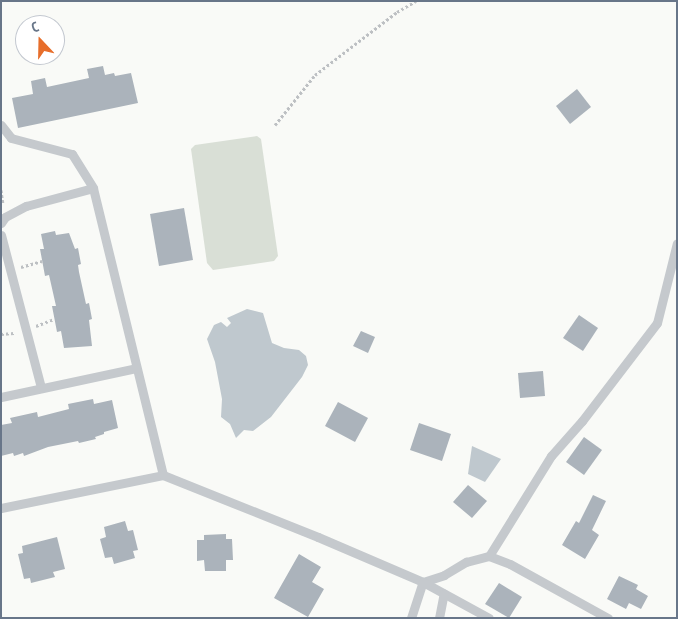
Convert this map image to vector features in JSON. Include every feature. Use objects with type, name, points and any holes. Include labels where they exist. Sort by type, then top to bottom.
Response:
[{"type":"lane","points":[[1,125],[10,138],[72,154],[93,188],[163,475]]},
{"type":"lane","points":[[1,222],[5,217],[26,206],[93,188]]},
{"type":"lane","points":[[1,235],[40,388]]},
{"type":"lane","points":[[489,556],[551,456],[582,421],[657,323],[677,243]]},
{"type":"lane","points":[[1,397],[136,368]]},
{"type":"lane","points":[[1,508],[163,475],[318,537],[423,582],[489,618]]},
{"type":"lane","points":[[423,582],[444,575],[466,562],[489,556],[510,564],[608,618]]},
{"type":"lane","points":[[411,618],[423,582]]},
{"type":"lane","points":[[439,618],[444,593]]},
{"type":"path","points":[[275,125],[315,75],[398,12],[416,1]]},
{"type":"path","points":[[11,269],[42,261]]},
{"type":"path","points":[[26,331],[54,319]]},
{"type":"shaded area","points":[[257,136],[261,139],[278,256],[274,261],[213,270],[207,263],[191,149],[195,145]]},
{"type":"shaded area","points":[[247,309],[263,313],[272,343],[284,348],[299,350],[306,356],[308,365],[302,377],[271,417],[253,431],[244,430],[236,438],[230,424],[221,417],[222,399],[215,362],[207,339],[214,325],[221,322],[227,327],[231,323],[227,318]]},
{"type":"shaded area","points":[[472,446],[501,459],[485,482],[468,474]]},
{"type":"building","points":[[103,66],[105,75],[114,73],[115,76],[131,73],[138,103],[18,128],[12,98],[33,94],[31,81],[45,78],[47,87],[89,78],[87,69]]},
{"type":"building","points":[[577,89],[591,107],[570,124],[556,106]]},
{"type":"building","points":[[184,208],[193,260],[159,266],[150,214]]},
{"type":"building","points":[[55,231],[56,235],[69,233],[75,249],[78,248],[81,264],[78,265],[79,272],[86,304],[89,303],[92,319],[89,320],[92,346],[64,348],[61,331],[57,332],[52,306],[56,306],[49,275],[45,276],[40,249],[44,249],[41,234]]},
{"type":"building","points":[[579,315],[598,328],[583,351],[563,338]]},
{"type":"building","points":[[361,331],[375,337],[368,353],[353,346]]},
{"type":"building","points":[[543,371],[545,396],[520,398],[518,373]]},
{"type":"building","points":[[93,399],[94,404],[112,400],[118,428],[104,432],[104,434],[95,437],[96,439],[48,447],[24,456],[23,453],[14,456],[13,453],[1,456],[1,425],[12,423],[10,418],[37,412],[38,417],[69,409],[68,404]]},
{"type":"building","points":[[338,402],[368,418],[355,442],[325,426]]},
{"type":"building","points":[[419,423],[451,434],[442,461],[410,450]]},
{"type":"building","points":[[584,437],[602,450],[584,475],[566,462]]},
{"type":"building","points":[[468,485],[487,501],[472,518],[453,502]]},
{"type":"building","points":[[593,495],[606,501],[592,530],[599,535],[585,559],[562,545],[576,521],[579,523]]},
{"type":"building","points":[[125,521],[128,531],[133,530],[138,550],[133,551],[135,558],[114,564],[112,557],[105,558],[100,539],[106,537],[104,527]]},
{"type":"building","points":[[226,534],[226,539],[232,539],[233,560],[226,560],[226,571],[205,571],[204,560],[197,561],[197,540],[204,540],[204,535]]},
{"type":"building","points":[[57,537],[65,569],[53,572],[55,577],[31,583],[30,578],[24,579],[18,554],[23,553],[22,546]]},
{"type":"building","points":[[299,554],[321,567],[312,582],[324,589],[308,617],[274,598]]},
{"type":"building","points":[[619,576],[638,585],[636,589],[648,596],[641,609],[629,603],[626,609],[607,599]]},
{"type":"building","points":[[499,583],[522,597],[509,618],[485,604]]}]
